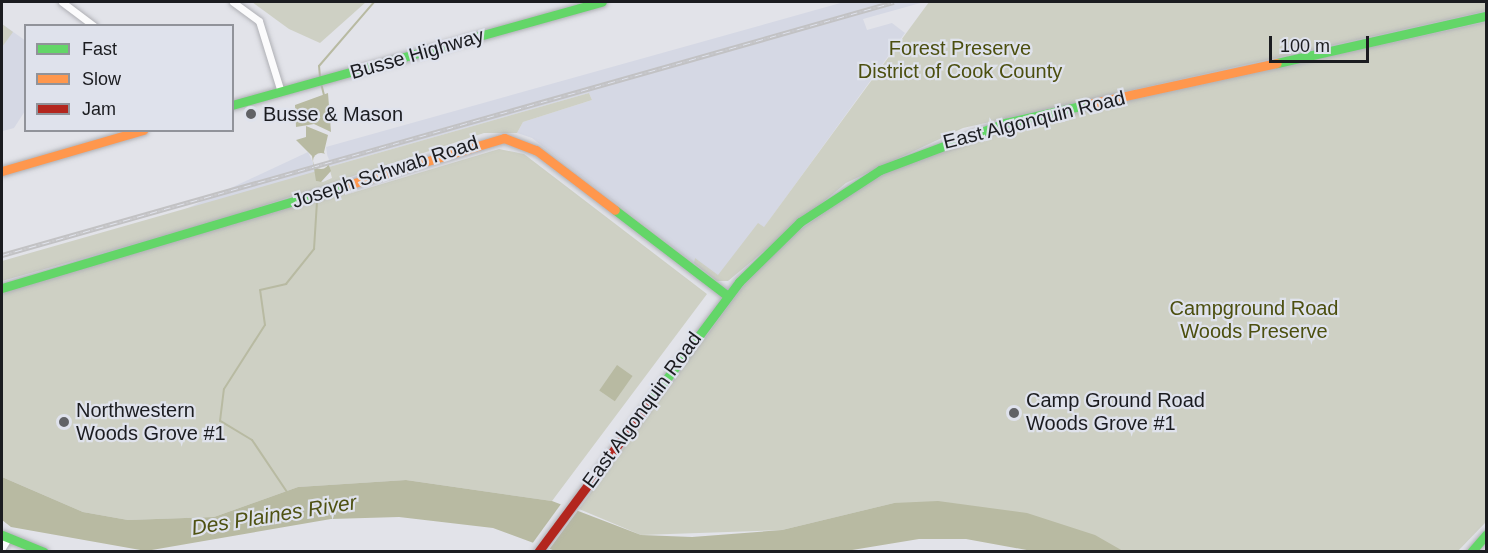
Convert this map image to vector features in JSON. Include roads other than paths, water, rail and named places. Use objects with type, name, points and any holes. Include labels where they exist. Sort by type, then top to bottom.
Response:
[{"type":"main road","name":"Busse Highway","points":[[234,104],[602,2]]},
{"type":"main road","name":"East Algonquin Road","points":[[538,550],[728,296],[771,248],[827,202],[880,170],[941,143],[1005,123],[1486,16]]},
{"type":"main road","points":[[2,171],[136,132]]},
{"type":"main road","name":"Joseph Schwab Road","points":[[2,288],[504,138],[536,150],[728,296]]},
{"type":"main road","points":[[1471,552],[1486,535]]},
{"type":"main road","points":[[5,537],[45,552]]},
{"type":"street","points":[[62,2],[91,24]]},
{"type":"street","points":[[233,2],[259,21],[280,92]]},
{"type":"street","points":[[2,548],[5,537]]},
{"type":"water","points":[[328,93],[331,132],[314,124],[296,127],[295,105]]},
{"type":"water","points":[[306,126],[328,135],[324,152],[331,171],[321,182],[316,181],[312,156],[296,140],[306,137]]},
{"type":"water","points":[[617,365],[633,376],[615,401],[599,390]]},
{"type":"water","name":"Des Plaines River","points":[[2,477],[83,512],[128,520],[214,517],[298,487],[406,480],[552,501],[641,535],[692,537],[782,530],[894,503],[938,501],[1027,513],[1095,535],[1123,551],[1032,551],[966,539],[919,539],[840,552],[558,552],[493,528],[399,517],[331,519],[146,551],[11,527],[2,520]]},
{"type":"waterway","points":[[320,77],[319,66],[374,2]]},
{"type":"waterway","points":[[321,83],[324,95]]},
{"type":"waterway","name":"Des Plaines River","points":[[287,492],[252,440],[220,421],[224,389],[265,325],[260,290],[286,284],[314,249],[317,201]]},
{"type":"railway","points":[[2,255],[894,2]]},
{"type":"place","name":"Busse & Mason","points":[[251,114]]},
{"type":"place","name":"Camp Ground Road Woods Grove #1","points":[[1014,413]]},
{"type":"place","name":"Northwestern Woods Grove #1","points":[[64,422]]},
{"type":"park label","name":"Forest Preserve District of Cook County","points":[[960,60]]},
{"type":"park label","name":"Campground Road Woods Preserve","points":[[1254,320]]}]
